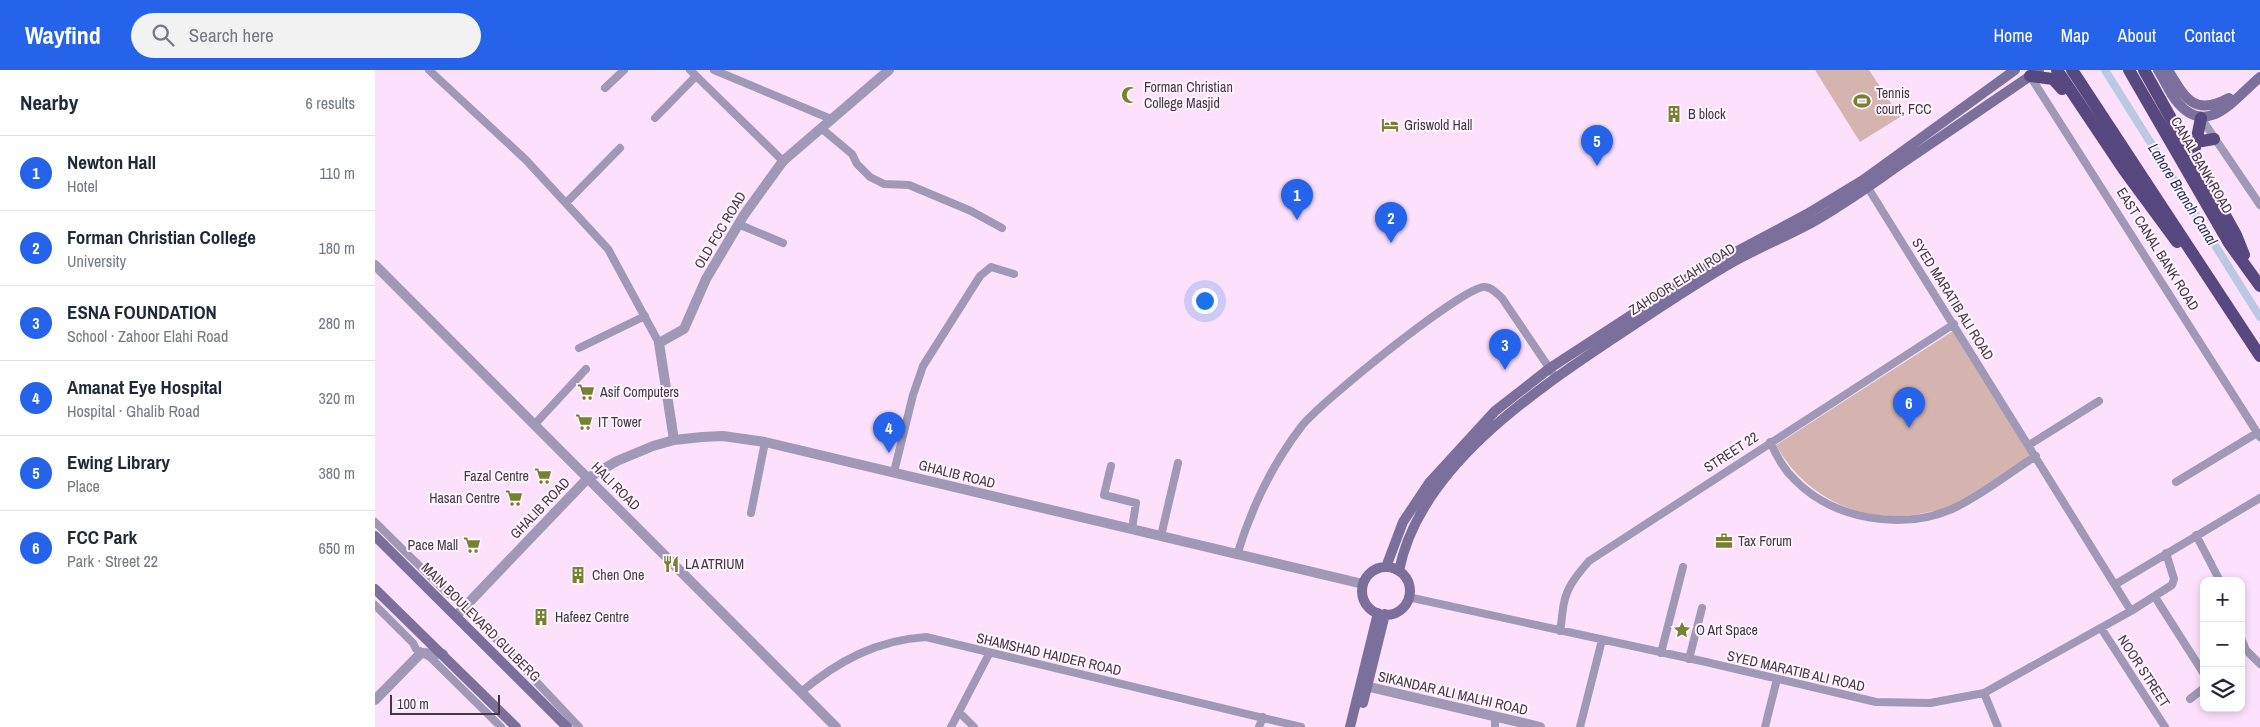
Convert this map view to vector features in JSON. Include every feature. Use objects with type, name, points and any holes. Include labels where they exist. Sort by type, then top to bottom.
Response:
[{"type":"highway","points":[[2057,70],[2175,240],[2220,292]]},
{"type":"highway","name":"EAST CANAL BANK ROAD","points":[[2072,70],[2220,292],[2260,356]]},
{"type":"highway","name":"CANAL BANK ROAD","points":[[2129,70],[2229,243],[2252,273]]},
{"type":"highway","points":[[2144,70],[2236,234],[2252,273],[2260,286]]},
{"type":"highway","points":[[2035,73],[2053,79],[2064,92],[2073,95]]},
{"type":"highway","points":[[2193,157],[2201,118]]},
{"type":"highway","points":[[2196,142],[2214,139]]},
{"type":"main road","name":"ZAHOOR ELAHI ROAD","points":[[1399,571],[1408,538],[1439,487],[1474,447],[1514,409],[1556,378],[1698,283],[1756,250],[1811,223],[2015,70]]},
{"type":"main road","points":[[2158,70],[2179,104],[2193,116],[2201,118],[2221,111],[2260,77]]},
{"type":"main road","points":[[2168,70],[2185,96],[2199,106],[2215,105],[2241,93]]},
{"type":"main road","name":"ZAHOOR ELAHI ROAD","points":[[1386,567],[1403,522],[1429,483],[1495,411],[1550,368],[1695,273],[1865,183],[2035,73]]},
{"type":"main road","name":"MAIN BOULEVARD GULBERG","points":[[375,536],[567,727]]},
{"type":"main road","points":[[1386,567],[1399,571],[1408,583],[1408,598],[1399,610],[1381,614],[1366,604],[1362,591],[1363,584],[1372,572],[1386,567]]},
{"type":"main road","points":[[375,589],[516,727]]},
{"type":"main road","points":[[1357,727],[1364,685],[1381,614]]},
{"type":"main road","points":[[1350,727],[1364,685]]},
{"type":"street","points":[[429,70],[526,160],[608,249],[659,343],[674,440]]},
{"type":"street","points":[[605,88],[624,70]]},
{"type":"street","points":[[714,70],[831,119]]},
{"type":"street","name":"OLD FCC ROAD","points":[[659,343],[683,329],[706,279],[738,224],[783,161],[889,70]]},
{"type":"street","points":[[1998,82],[2006,70]]},
{"type":"street","points":[[655,118],[693,73],[783,161]]},
{"type":"street","name":"EAST CANAL BANK ROAD","points":[[2035,73],[2259,435]]},
{"type":"street","points":[[2201,118],[2260,205]]},
{"type":"street","points":[[821,128],[852,154],[857,164],[870,177],[884,184],[909,186],[971,211],[1002,228]]},
{"type":"street","points":[[565,204],[620,148]]},
{"type":"street","name":"SYED MARATIB ALI ROAD","points":[[1408,598],[1560,630],[1876,702],[1930,703],[1984,693],[2131,611],[2116,584],[1865,183]]},
{"type":"street","points":[[738,224],[783,243]]},
{"type":"street","name":"HALI ROAD","points":[[375,265],[837,727]]},
{"type":"street","points":[[895,472],[913,396],[923,366],[980,276],[991,267],[1014,274]]},
{"type":"street","points":[[1237,555],[1247,523],[1271,472],[1302,425],[1354,378],[1451,303],[1474,289],[1485,286],[1502,298],[1556,378]]},
{"type":"street","points":[[579,348],[645,316]]},
{"type":"street","name":"STREET 22","points":[[1560,630],[1564,604],[1569,588],[1577,574],[1589,562],[1770,442],[1954,324]]},
{"type":"street","points":[[535,424],[586,369]]},
{"type":"street","points":[[2029,446],[2099,401]]},
{"type":"street","points":[[2177,482],[2259,435]]},
{"type":"street","name":"GHALIB ROAD","points":[[455,616],[588,478],[634,452],[674,440],[723,436],[765,442],[895,472],[1363,584]]},
{"type":"street","points":[[751,513],[765,442]]},
{"type":"street","points":[[1770,442],[1783,467],[1811,494],[1844,510],[1885,519],[1913,519],[1952,509],[2036,456]]},
{"type":"street","points":[[1161,536],[1178,463]]},
{"type":"street","points":[[1111,466],[1104,495],[1136,503],[1132,529]]},
{"type":"street","points":[[2116,584],[2195,535],[2260,498]]},
{"type":"street","points":[[375,522],[407,555],[465,606],[579,727]]},
{"type":"street","points":[[2195,535],[2218,577]]},
{"type":"street","points":[[2131,611],[2172,585],[2174,579],[2166,554]]},
{"type":"street","points":[[1661,653],[1683,567]]},
{"type":"street","points":[[2155,597],[2200,668]]},
{"type":"street","points":[[375,605],[413,643],[418,651],[430,657],[501,727]]},
{"type":"street","points":[[1689,659],[1702,608]]},
{"type":"street","name":"NOOR STREET","points":[[2101,628],[2165,727]]},
{"type":"street","name":"SHAMSHAD HAIDER ROAD","points":[[801,692],[848,658],[877,645],[907,638],[926,637],[989,654],[1301,727]]},
{"type":"street","points":[[1579,727],[1602,640]]},
{"type":"street","points":[[2245,648],[2260,664]]},
{"type":"street","points":[[375,690],[418,651],[443,654]]},
{"type":"street","points":[[375,700],[418,651]]},
{"type":"street","points":[[951,727],[989,654]]},
{"type":"street","points":[[1765,727],[1777,679]]},
{"type":"street","name":"SIKANDAR ALI MALHI ROAD","points":[[1364,685],[1495,722],[1539,727]]},
{"type":"street","points":[[2190,699],[2200,691]]},
{"type":"street","points":[[1984,693],[1998,727]]},
{"type":"street","points":[[959,712],[974,727]]},
{"type":"street","points":[[1259,727],[1263,717]]},
{"type":"shaded area","name":"Tennis court, FCC","points":[[1815,70],[1869,70],[1900,117],[1860,142]]},
{"type":"shaded area","points":[[1953,331],[2031,455],[1958,503],[1942,510],[1902,516],[1858,511],[1838,504],[1803,480],[1788,464],[1776,445]]},
{"type":"waterway","name":"Lahore Branch Canal","points":[[2105,70],[2260,317]]},
{"type":"place","name":"Forman Christian College Masjid","points":[[1130,95]]},
{"type":"place","name":"Tennis court, FCC","points":[[1862,101]]},
{"type":"place","name":"B block","points":[[1674,114]]},
{"type":"place","name":"Griswold Hall","points":[[1390,125]]},
{"type":"place","name":"Ewing Library","points":[[1597,166]]},
{"type":"place","name":"Newton Hall","points":[[1297,220]]},
{"type":"place","name":"Forman Christian College","points":[[1391,243]]},
{"type":"place","name":"ESNA FOUNDATION","points":[[1505,370]]},
{"type":"place","name":"Asif Computers","points":[[586,392]]},
{"type":"place","name":"IT Tower","points":[[584,422]]},
{"type":"place","name":"FCC Park","points":[[1909,428]]},
{"type":"place","name":"Amanat Eye Hospital","points":[[889,453]]},
{"type":"place","name":"Fazal Centre","points":[[543,476]]},
{"type":"place","name":"Hasan Centre","points":[[514,498]]},
{"type":"place","name":"Tax Forum","points":[[1724,541]]},
{"type":"place","name":"Pace Mall","points":[[472,545]]},
{"type":"place","name":"LA ATRIUM","points":[[671,564]]},
{"type":"place","name":"Chen One","points":[[578,575]]},
{"type":"place","name":"Hafeez Centre","points":[[541,617]]},
{"type":"place","name":"O Art Space","points":[[1682,630]]}]
